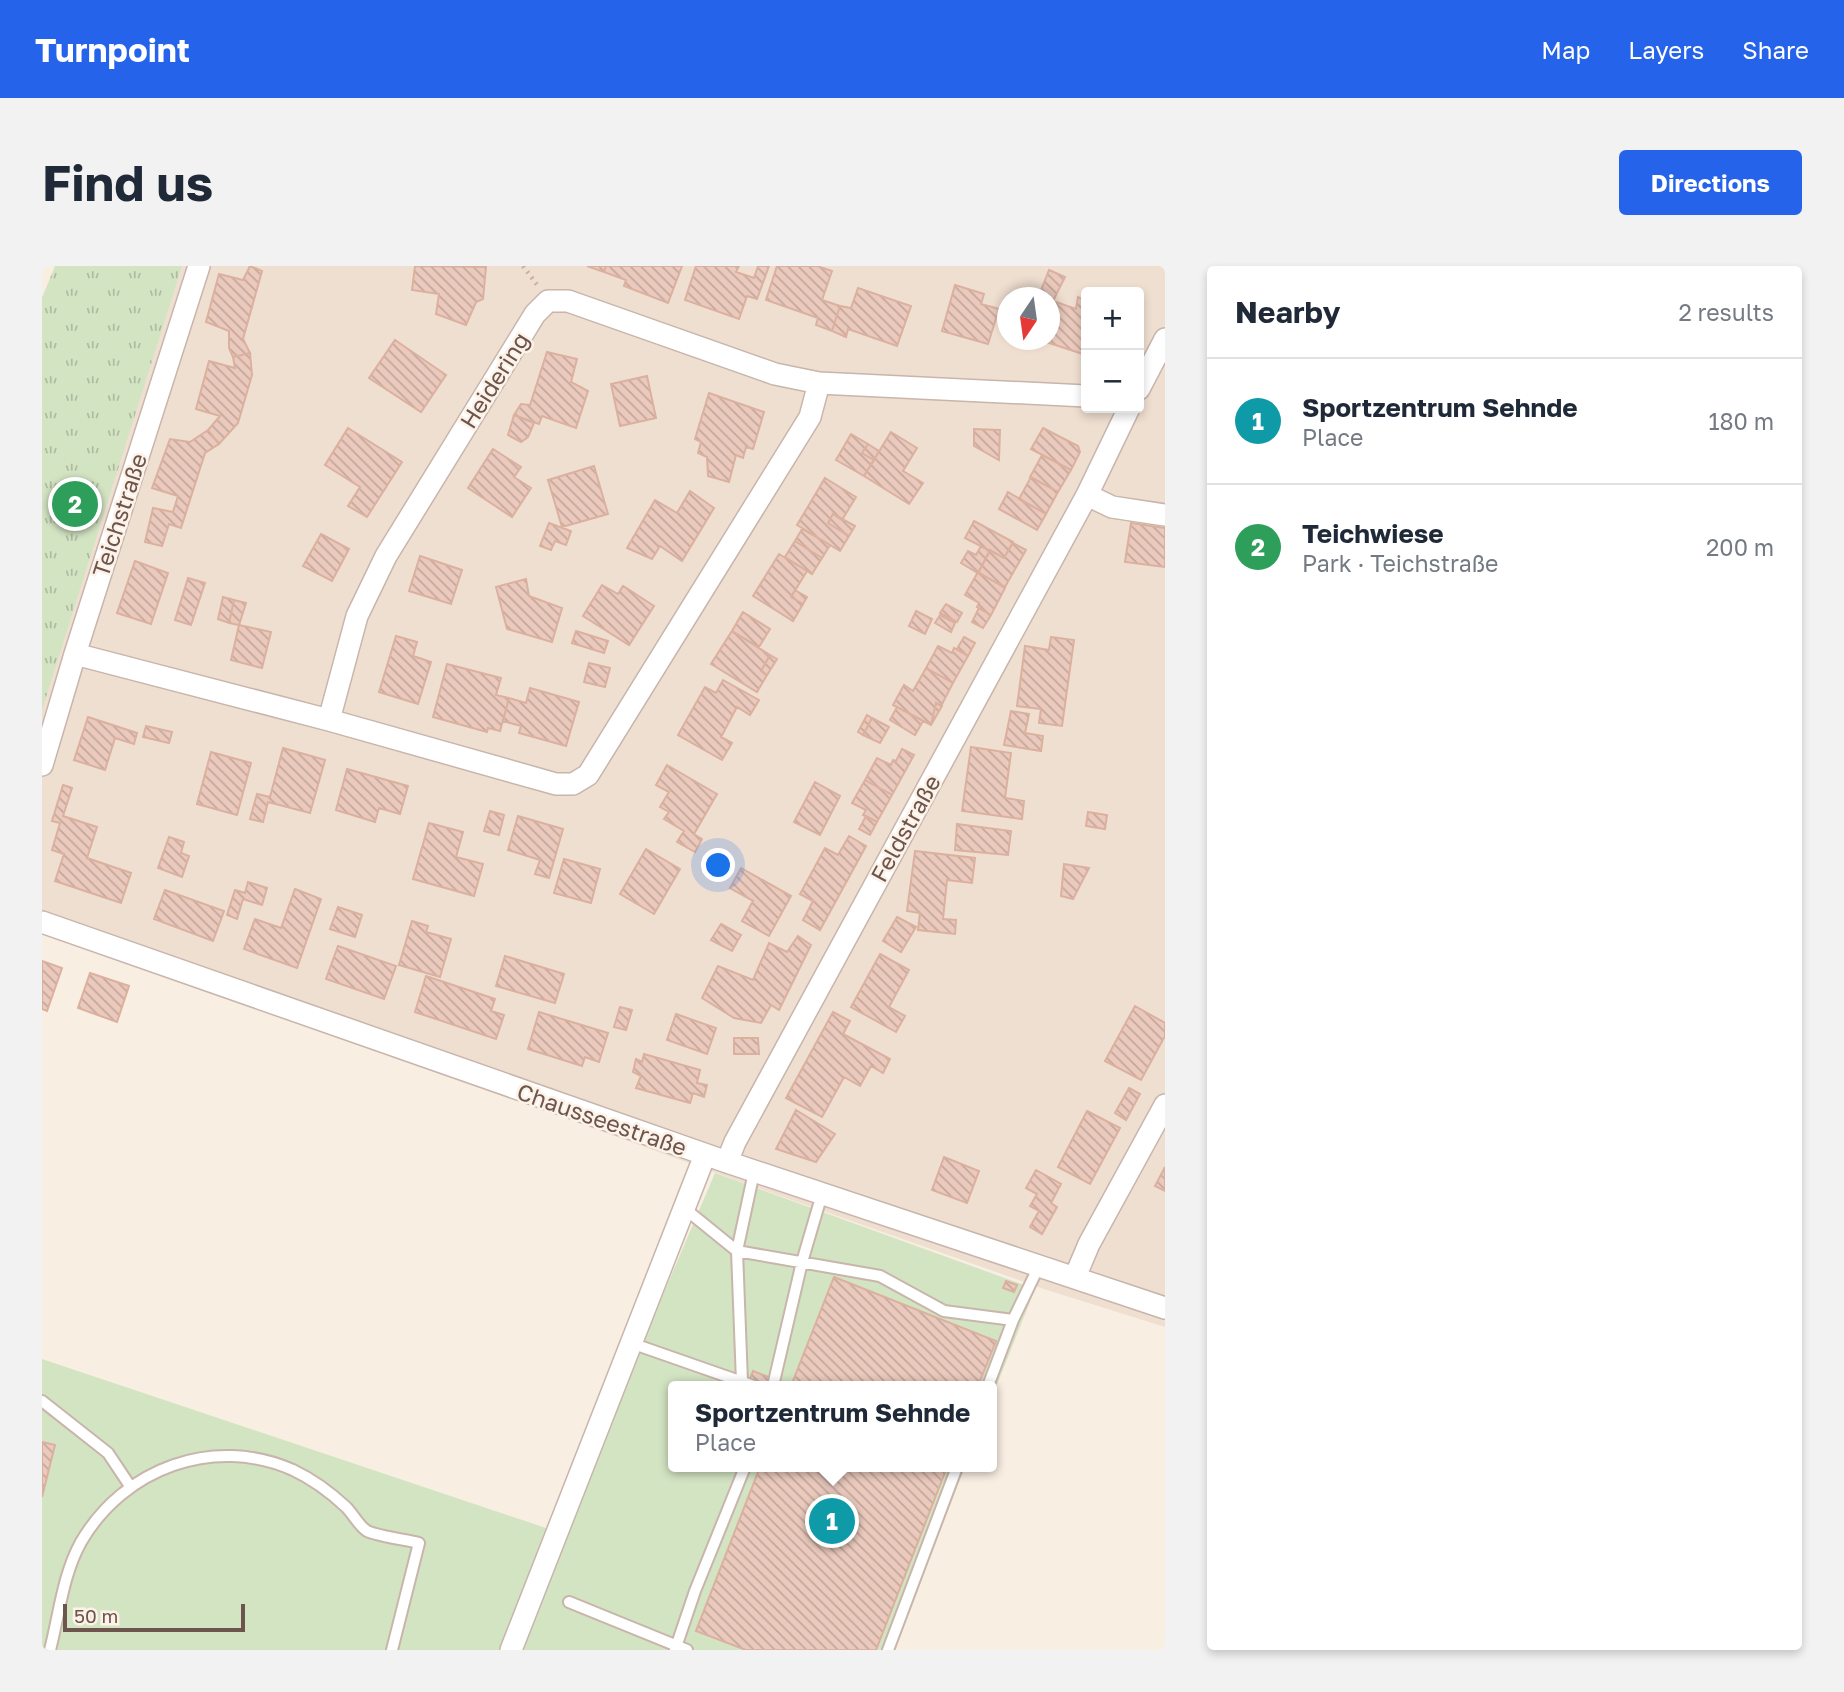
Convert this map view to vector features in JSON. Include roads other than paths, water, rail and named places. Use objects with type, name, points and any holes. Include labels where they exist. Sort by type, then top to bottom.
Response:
[{"type":"street","name":"Teichstraße","points":[[42,765],[199,266]]},
{"type":"street","name":"Heidering","points":[[329,720],[357,616],[386,556],[535,314],[548,300],[568,300],[775,374],[819,383],[1081,396]]},
{"type":"street","points":[[1144,379],[1165,339]]},
{"type":"street","points":[[75,654],[329,720],[556,784],[573,784],[588,775],[810,417],[819,383]]},
{"type":"street","name":"Feldstraße","points":[[727,1163],[735,1142],[1087,495],[1127,413]]},
{"type":"street","points":[[1087,495],[1112,507],[1165,515]]},
{"type":"street","name":"Chausseestraße","points":[[42,922],[727,1163],[1165,1308]]},
{"type":"street","points":[[1075,1277],[1089,1244],[1165,1105]]},
{"type":"street","points":[[511,1650],[705,1155]]},
{"type":"lane","points":[[742,1381],[737,1251],[754,1172]]},
{"type":"lane","points":[[774,1381],[802,1262],[822,1194]]},
{"type":"lane","points":[[684,1208],[737,1251],[880,1276],[944,1311],[1013,1320]]},
{"type":"lane","points":[[990,1381],[1013,1320],[1039,1266]]},
{"type":"lane","points":[[631,1343],[739,1381]]},
{"type":"lane","points":[[42,1401],[108,1452],[130,1486]]},
{"type":"lane","points":[[50,1650],[68,1573],[80,1543],[99,1516],[130,1486],[183,1460],[223,1455],[261,1460],[294,1470],[327,1490],[367,1531],[419,1543],[392,1650]]},
{"type":"lane","points":[[569,1602],[680,1649],[695,1591],[743,1472]]},
{"type":"lane","points":[[888,1650],[955,1472]]},
{"type":"place","name":"Teichwiese","points":[[75,504]]},
{"type":"place","name":"Sportzentrum Sehnde","points":[[832,1521]]}]
